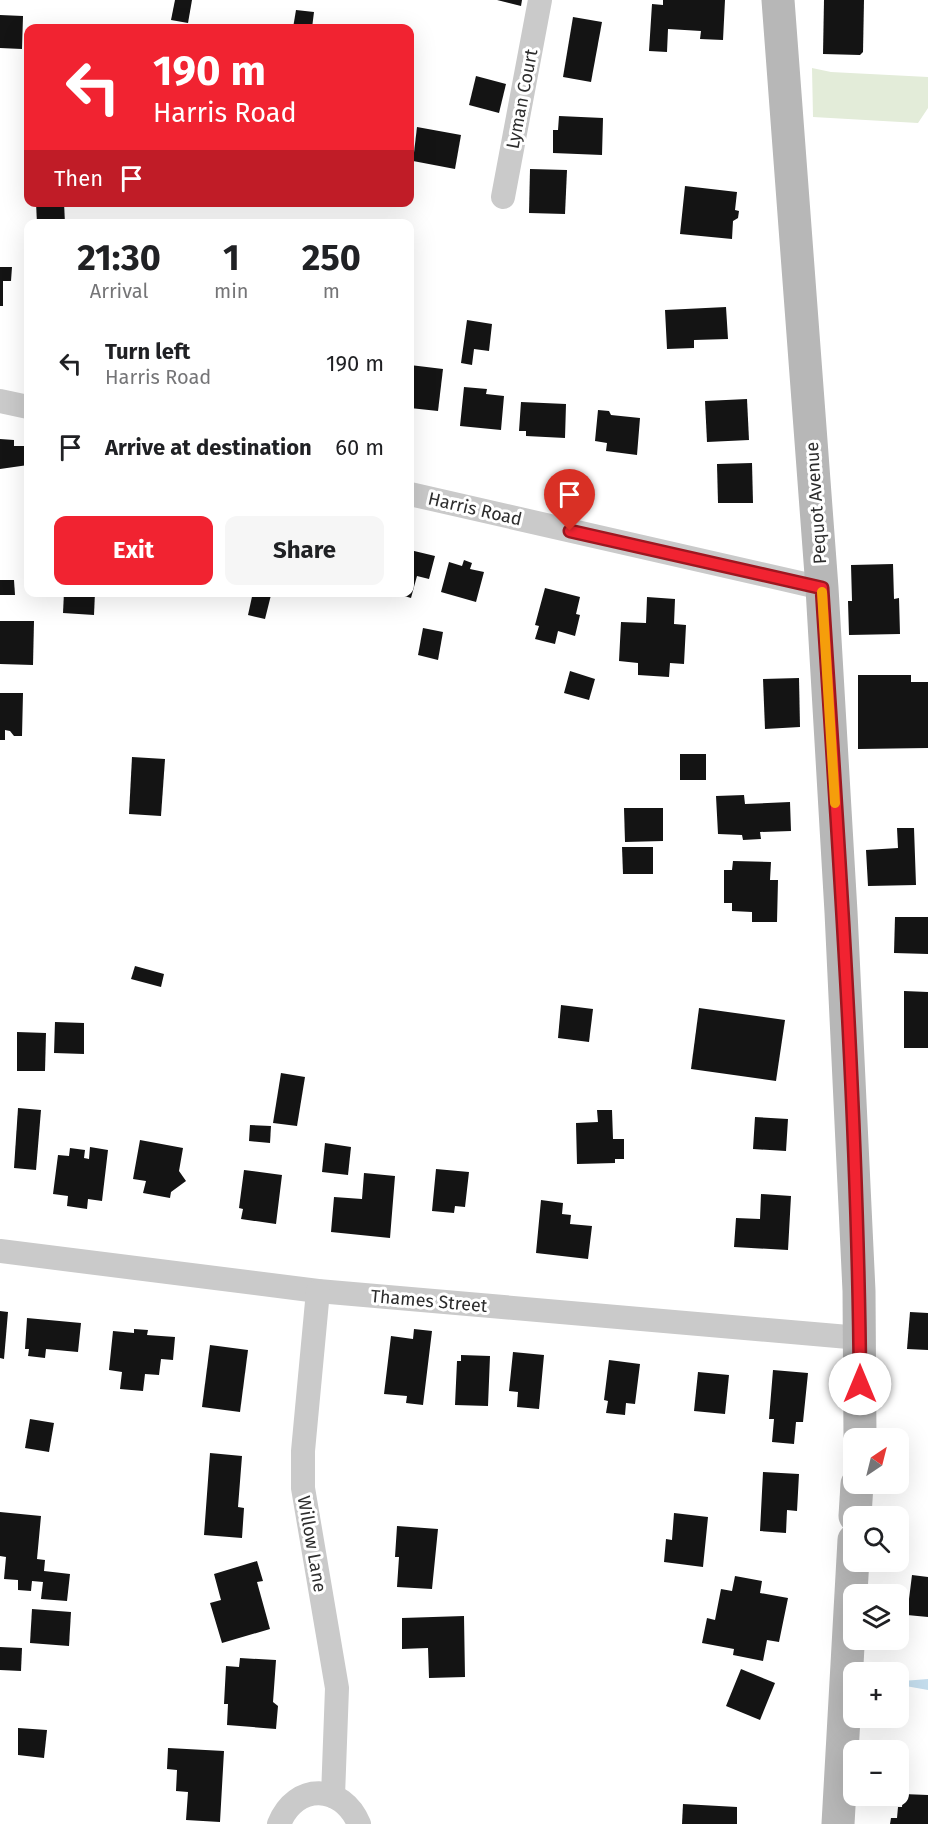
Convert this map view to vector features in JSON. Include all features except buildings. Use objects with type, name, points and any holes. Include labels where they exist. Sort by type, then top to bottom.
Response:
[{"type":"street","name":"Lyman Court","points":[[503,198],[540,0]]},
{"type":"street","name":"Pequot Avenue","points":[[778,0],[822,588],[844,956],[860,1338],[860,1428]]},
{"type":"street","points":[[0,401],[24,406]]},
{"type":"street","name":"Harris Road","points":[[414,495],[822,588]]},
{"type":"street","name":"Thames Street","points":[[0,1251],[318,1291],[860,1338]]},
{"type":"street","name":"Willow Lane","points":[[318,1291],[303,1451],[303,1488],[337,1688],[333,1796]]},
{"type":"street","points":[[838,1824],[852,1572]]},
{"type":"street","points":[[279,1824],[284,1812],[293,1802],[306,1795],[319,1793],[345,1802],[359,1824]]},
{"type":"green space","points":[[812,68],[831,72],[928,77],[928,108],[918,123],[813,117]]},
{"type":"water","points":[[928,1679],[928,1690],[909,1687],[909,1681]]},
{"type":"slow traffic","points":[[822,592],[835,803]]},
{"type":"route","points":[[570,531],[822,588],[844,956],[859,1291],[860,1384]]}]
